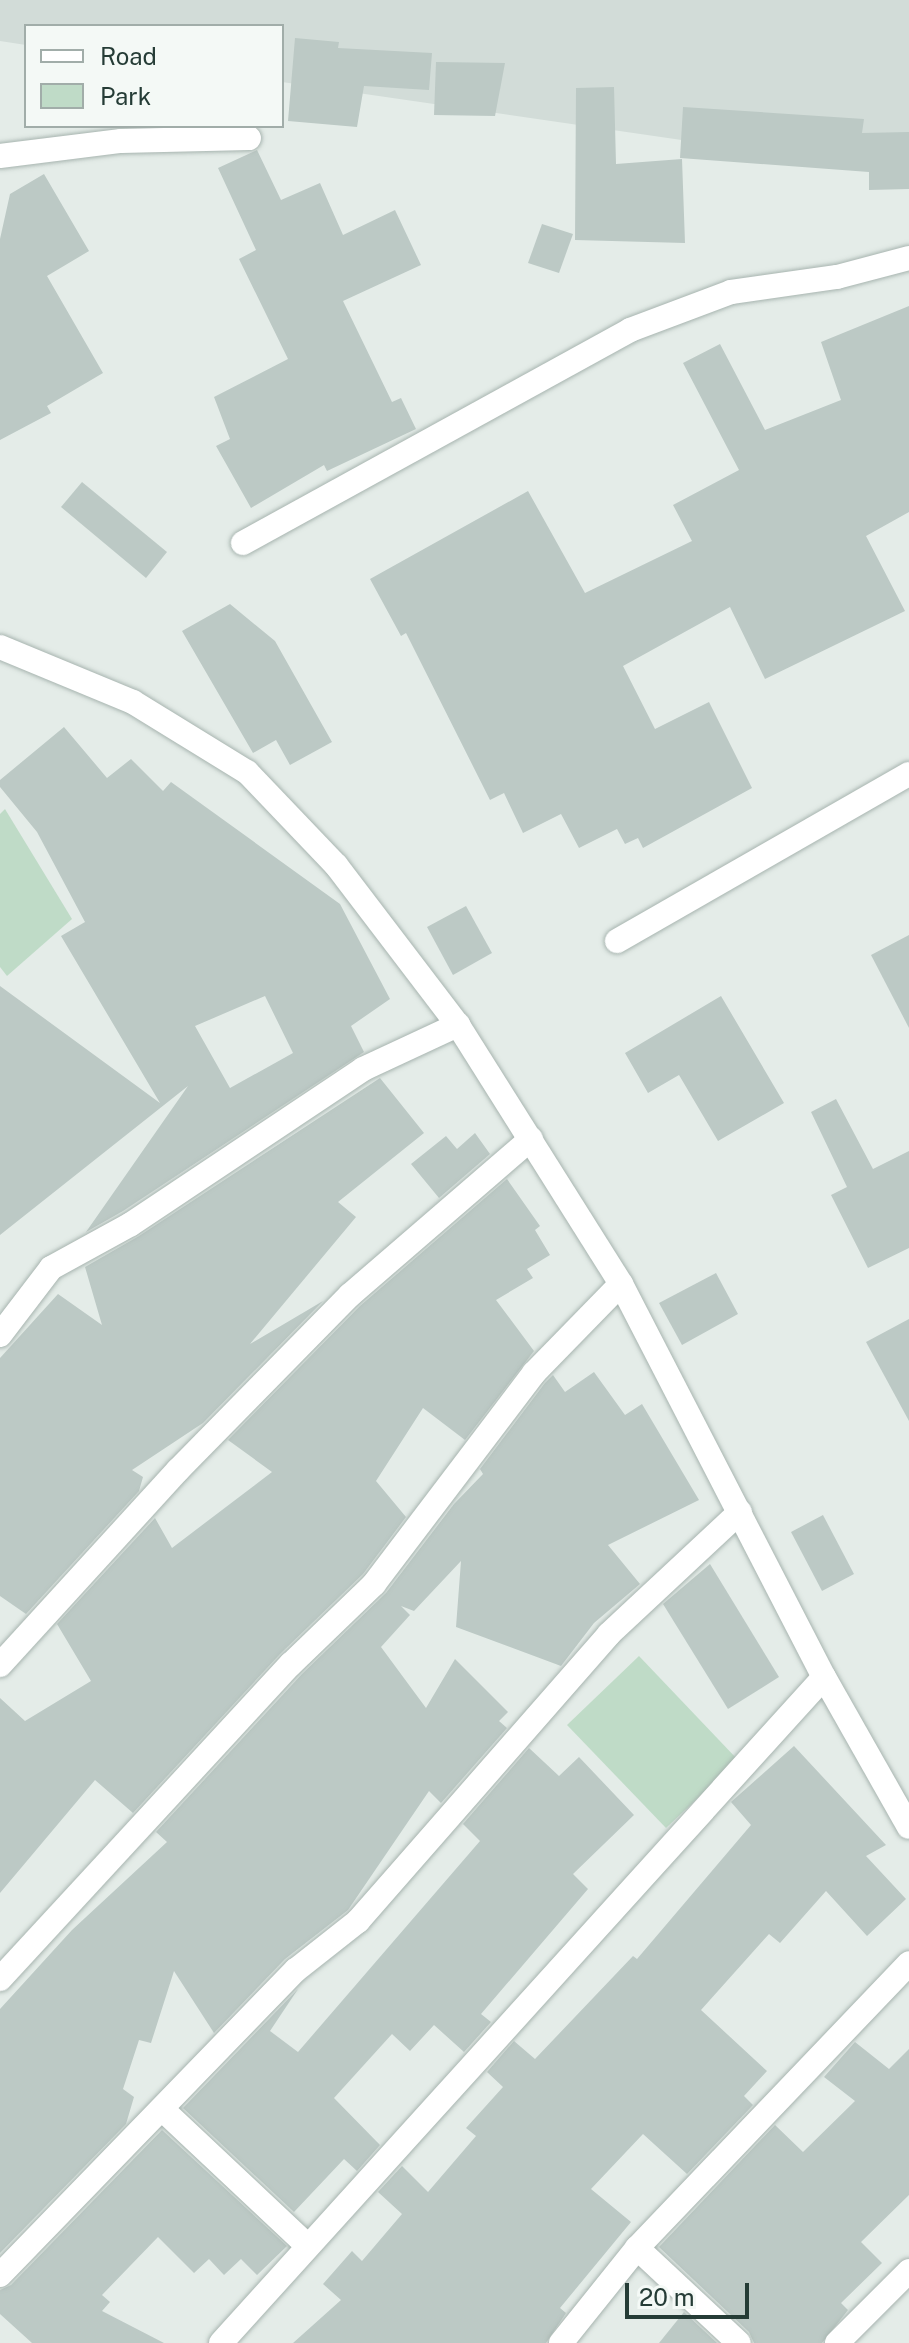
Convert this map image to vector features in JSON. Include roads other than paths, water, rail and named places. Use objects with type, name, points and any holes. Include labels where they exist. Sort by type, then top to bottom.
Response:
[{"type":"street","points":[[0,156],[121,141],[249,138]]},
{"type":"street","points":[[243,543],[630,330],[731,292],[837,277],[909,258]]},
{"type":"street","points":[[0,647],[133,702],[247,772],[336,865],[458,1025],[621,1284],[824,1677],[909,1827]]},
{"type":"street","points":[[617,941],[909,774]]},
{"type":"street","points":[[0,1335],[51,1268],[131,1224],[363,1069],[458,1025]]},
{"type":"street","points":[[0,1665],[178,1470],[350,1295],[531,1139]]},
{"type":"street","points":[[0,1979],[291,1664],[374,1584],[534,1373],[621,1284]]},
{"type":"street","points":[[0,2275],[296,1970],[358,1921],[609,1634],[740,1512]]},
{"type":"street","points":[[221,2343],[824,1677]]},
{"type":"street","points":[[561,2343],[637,2248],[909,1963]]},
{"type":"street","points":[[162,2109],[308,2246]]},
{"type":"street","points":[[637,2248],[739,2343]]},
{"type":"street","points":[[837,2343],[909,2271]]}]
